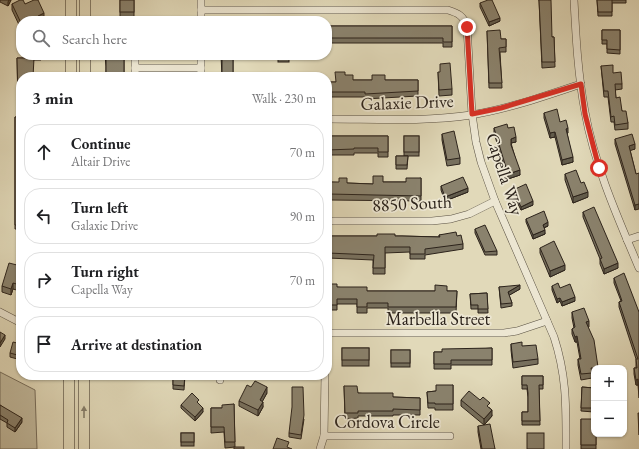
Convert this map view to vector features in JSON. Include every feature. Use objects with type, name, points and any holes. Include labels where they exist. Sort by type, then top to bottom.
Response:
[{"type":"main road","points":[[71,0],[71,16]]},
{"type":"main road","points":[[85,0],[85,16]]},
{"type":"main road","points":[[71,60],[71,72]]},
{"type":"main road","points":[[85,60],[85,72]]},
{"type":"main road","points":[[69,380],[69,449]]},
{"type":"main road","points":[[84,380],[84,449]]},
{"type":"street","points":[[201,0],[201,16]]},
{"type":"street","points":[[574,0],[585,114],[599,168],[639,268]]},
{"type":"street","name":"Capella Way","points":[[201,10],[448,10],[456,12],[462,16],[467,27],[472,114],[476,142],[481,162],[495,201],[558,350],[565,388],[566,449]]},
{"type":"street","points":[[135,60],[135,72]]},
{"type":"street","points":[[201,60],[201,72]]},
{"type":"street","points":[[135,68],[201,68]]},
{"type":"street","name":"Galaxie Drive","points":[[332,119],[422,119],[472,114],[507,107],[581,84]]},
{"type":"street","name":"8850 South","points":[[332,221],[432,221],[451,219],[468,214],[495,201]]},
{"type":"street","points":[[627,240],[639,236]]},
{"type":"street","points":[[0,312],[16,320]]},
{"type":"street","name":"Marbella Street","points":[[332,333],[504,333],[517,331],[547,321]]},
{"type":"street","points":[[320,449],[324,436],[325,380]]},
{"type":"street","name":"Cordova Circle","points":[[324,436],[450,436]]},
{"type":"shaded area","points":[[0,372],[35,390],[37,449],[0,449]]},
{"type":"building","points":[[20,0],[23,0],[25,4],[38,0],[44,13],[38,16],[18,16],[12,4]]},
{"type":"building","points":[[120,0],[134,0],[134,12],[120,12]]},
{"type":"building","points":[[492,0],[500,18],[489,22],[480,3]]},
{"type":"building","points":[[539,0],[551,0],[552,37],[554,37],[555,62],[542,62]]},
{"type":"building","points":[[597,0],[612,0],[612,12],[598,12]]},
{"type":"building","points":[[332,26],[452,26],[452,42],[443,42],[443,38],[332,38]]},
{"type":"building","points":[[500,30],[501,39],[506,39],[506,47],[499,48],[502,83],[489,83],[487,31]]},
{"type":"building","points":[[602,30],[620,30],[620,50],[607,49],[607,40],[602,40]]},
{"type":"building","points":[[17,60],[34,60],[33,72],[17,72]]},
{"type":"building","points":[[106,60],[124,60],[124,72],[106,72]]},
{"type":"building","points":[[222,60],[233,60],[233,72],[222,72]]},
{"type":"building","points":[[450,63],[452,89],[439,90],[438,72],[440,72],[440,64]]},
{"type":"building","points":[[613,65],[613,73],[621,72],[622,84],[615,84],[616,98],[620,97],[622,111],[626,111],[628,123],[615,125],[614,116],[611,117],[608,91],[604,91],[601,66]]},
{"type":"building","points":[[335,72],[345,72],[345,75],[353,75],[353,80],[372,80],[372,75],[385,75],[385,80],[418,80],[418,91],[365,94],[365,92],[332,92],[332,82],[336,82]]},
{"type":"building","points":[[557,109],[560,122],[566,120],[568,128],[566,129],[573,157],[562,160],[555,132],[550,133],[544,113]]},
{"type":"building","points":[[15,117],[16,117],[16,225]]},
{"type":"building","points":[[507,124],[508,128],[514,127],[516,137],[511,139],[511,145],[520,170],[508,174],[494,128]]},
{"type":"building","points":[[454,131],[460,158],[447,160],[442,134]]},
{"type":"building","points":[[632,134],[635,144],[629,146],[636,174],[639,173],[639,204],[635,205],[615,139]]},
{"type":"building","points":[[332,136],[388,136],[388,152],[378,152],[378,148],[332,150]]},
{"type":"building","points":[[404,136],[419,136],[419,152],[404,152]]},
{"type":"building","points":[[396,156],[408,156],[407,165],[396,165]]},
{"type":"building","points":[[576,170],[581,183],[584,182],[588,192],[573,197],[565,174]]},
{"type":"building","points":[[373,176],[383,176],[383,182],[406,182],[406,178],[421,178],[421,196],[332,194],[332,182],[339,182],[339,178],[347,178],[347,183],[373,184]]},
{"type":"building","points":[[463,177],[468,188],[445,197],[441,186]]},
{"type":"building","points":[[526,184],[533,201],[521,207],[513,190]]},
{"type":"building","points":[[594,207],[618,263],[604,269],[600,259],[602,258],[583,212]]},
{"type":"building","points":[[544,211],[548,222],[543,225],[545,230],[533,235],[526,219]]},
{"type":"building","points":[[485,225],[497,251],[485,252],[475,229]]},
{"type":"building","points":[[456,232],[457,236],[461,235],[463,244],[425,249],[425,254],[410,254],[410,247],[385,247],[385,268],[373,268],[374,255],[332,253],[332,236],[377,236],[377,234],[395,234],[395,236],[440,237],[439,235]]},
{"type":"building","points":[[554,241],[565,265],[550,271],[540,248]]},
{"type":"building","points":[[9,263],[16,265],[16,284],[13,283],[11,289],[2,286]]},
{"type":"building","points":[[624,273],[639,312],[639,392],[638,379],[636,380],[634,368],[637,368],[636,359],[638,359],[619,302],[622,301],[614,278]]},
{"type":"building","points":[[558,283],[560,288],[570,284],[575,297],[562,302],[560,298],[557,299],[552,286]]},
{"type":"building","points":[[332,284],[337,284],[337,287],[367,287],[367,291],[435,291],[435,285],[447,286],[447,291],[457,291],[456,307],[388,307],[388,303],[367,303],[367,307],[357,307],[357,299],[337,299],[337,305],[332,305]]},
{"type":"building","points":[[520,285],[508,292],[512,303],[501,304],[499,287]]},
{"type":"building","points":[[487,293],[488,309],[478,309],[478,305],[471,305],[470,294]]},
{"type":"building","points":[[584,308],[589,321],[586,322],[594,340],[598,365],[591,365],[591,373],[581,374],[578,359],[581,359],[577,336],[575,337],[572,329],[575,327],[572,312]]},
{"type":"building","points":[[0,332],[5,335],[0,343]]},
{"type":"building","points":[[13,342],[16,343],[16,355],[10,353]]},
{"type":"building","points":[[522,342],[522,346],[536,345],[538,359],[513,362],[511,344]]},
{"type":"building","points":[[342,348],[369,348],[369,360],[342,360]]},
{"type":"building","points":[[492,348],[492,360],[451,360],[451,364],[434,364],[434,352],[442,352],[442,349]]},
{"type":"building","points":[[391,350],[410,350],[410,363],[391,363]]},
{"type":"building","points":[[522,376],[543,376],[543,385],[539,385],[540,421],[522,421],[522,412],[528,412],[528,393],[527,385],[522,385]]},
{"type":"building","points":[[173,380],[185,380],[184,386],[173,385]]},
{"type":"building","points":[[255,381],[267,387],[260,400],[263,402],[258,410],[239,401],[247,385],[251,387]]},
{"type":"building","points":[[436,385],[453,385],[453,404],[428,403],[427,392],[436,391]]},
{"type":"building","points":[[344,386],[357,386],[358,393],[393,393],[393,397],[420,398],[420,410],[393,409],[393,411],[358,411],[358,413],[345,413]]},
{"type":"building","points":[[292,387],[303,387],[304,415],[301,435],[289,433],[292,407]]},
{"type":"building","points":[[582,387],[591,388],[591,408],[581,408]]},
{"type":"building","points":[[469,391],[480,400],[483,397],[490,403],[487,406],[492,410],[484,419],[461,400]]},
{"type":"building","points":[[192,393],[199,400],[197,402],[203,408],[195,417],[181,405]]},
{"type":"building","points":[[234,404],[235,442],[225,442],[224,427],[211,427],[211,408],[222,408],[222,405]]},
{"type":"building","points":[[0,405],[22,418],[15,428],[7,423],[8,420],[0,415]]},
{"type":"building","points":[[638,413],[639,413],[639,435]]},
{"type":"building","points":[[581,419],[591,419],[591,437],[596,437],[596,445],[581,445]]},
{"type":"building","points":[[490,424],[495,449],[482,449],[478,426]]},
{"type":"building","points":[[181,433],[194,433],[194,442],[181,442]]},
{"type":"building","points":[[527,433],[544,433],[544,449],[527,449]]},
{"type":"building","points":[[277,438],[289,442],[287,447],[292,449],[273,449]]},
{"type":"building","points":[[234,447],[244,447],[244,449],[234,449]]},
{"type":"route","points":[[467,27],[472,114],[534,99],[581,84],[585,114],[599,168]]}]
